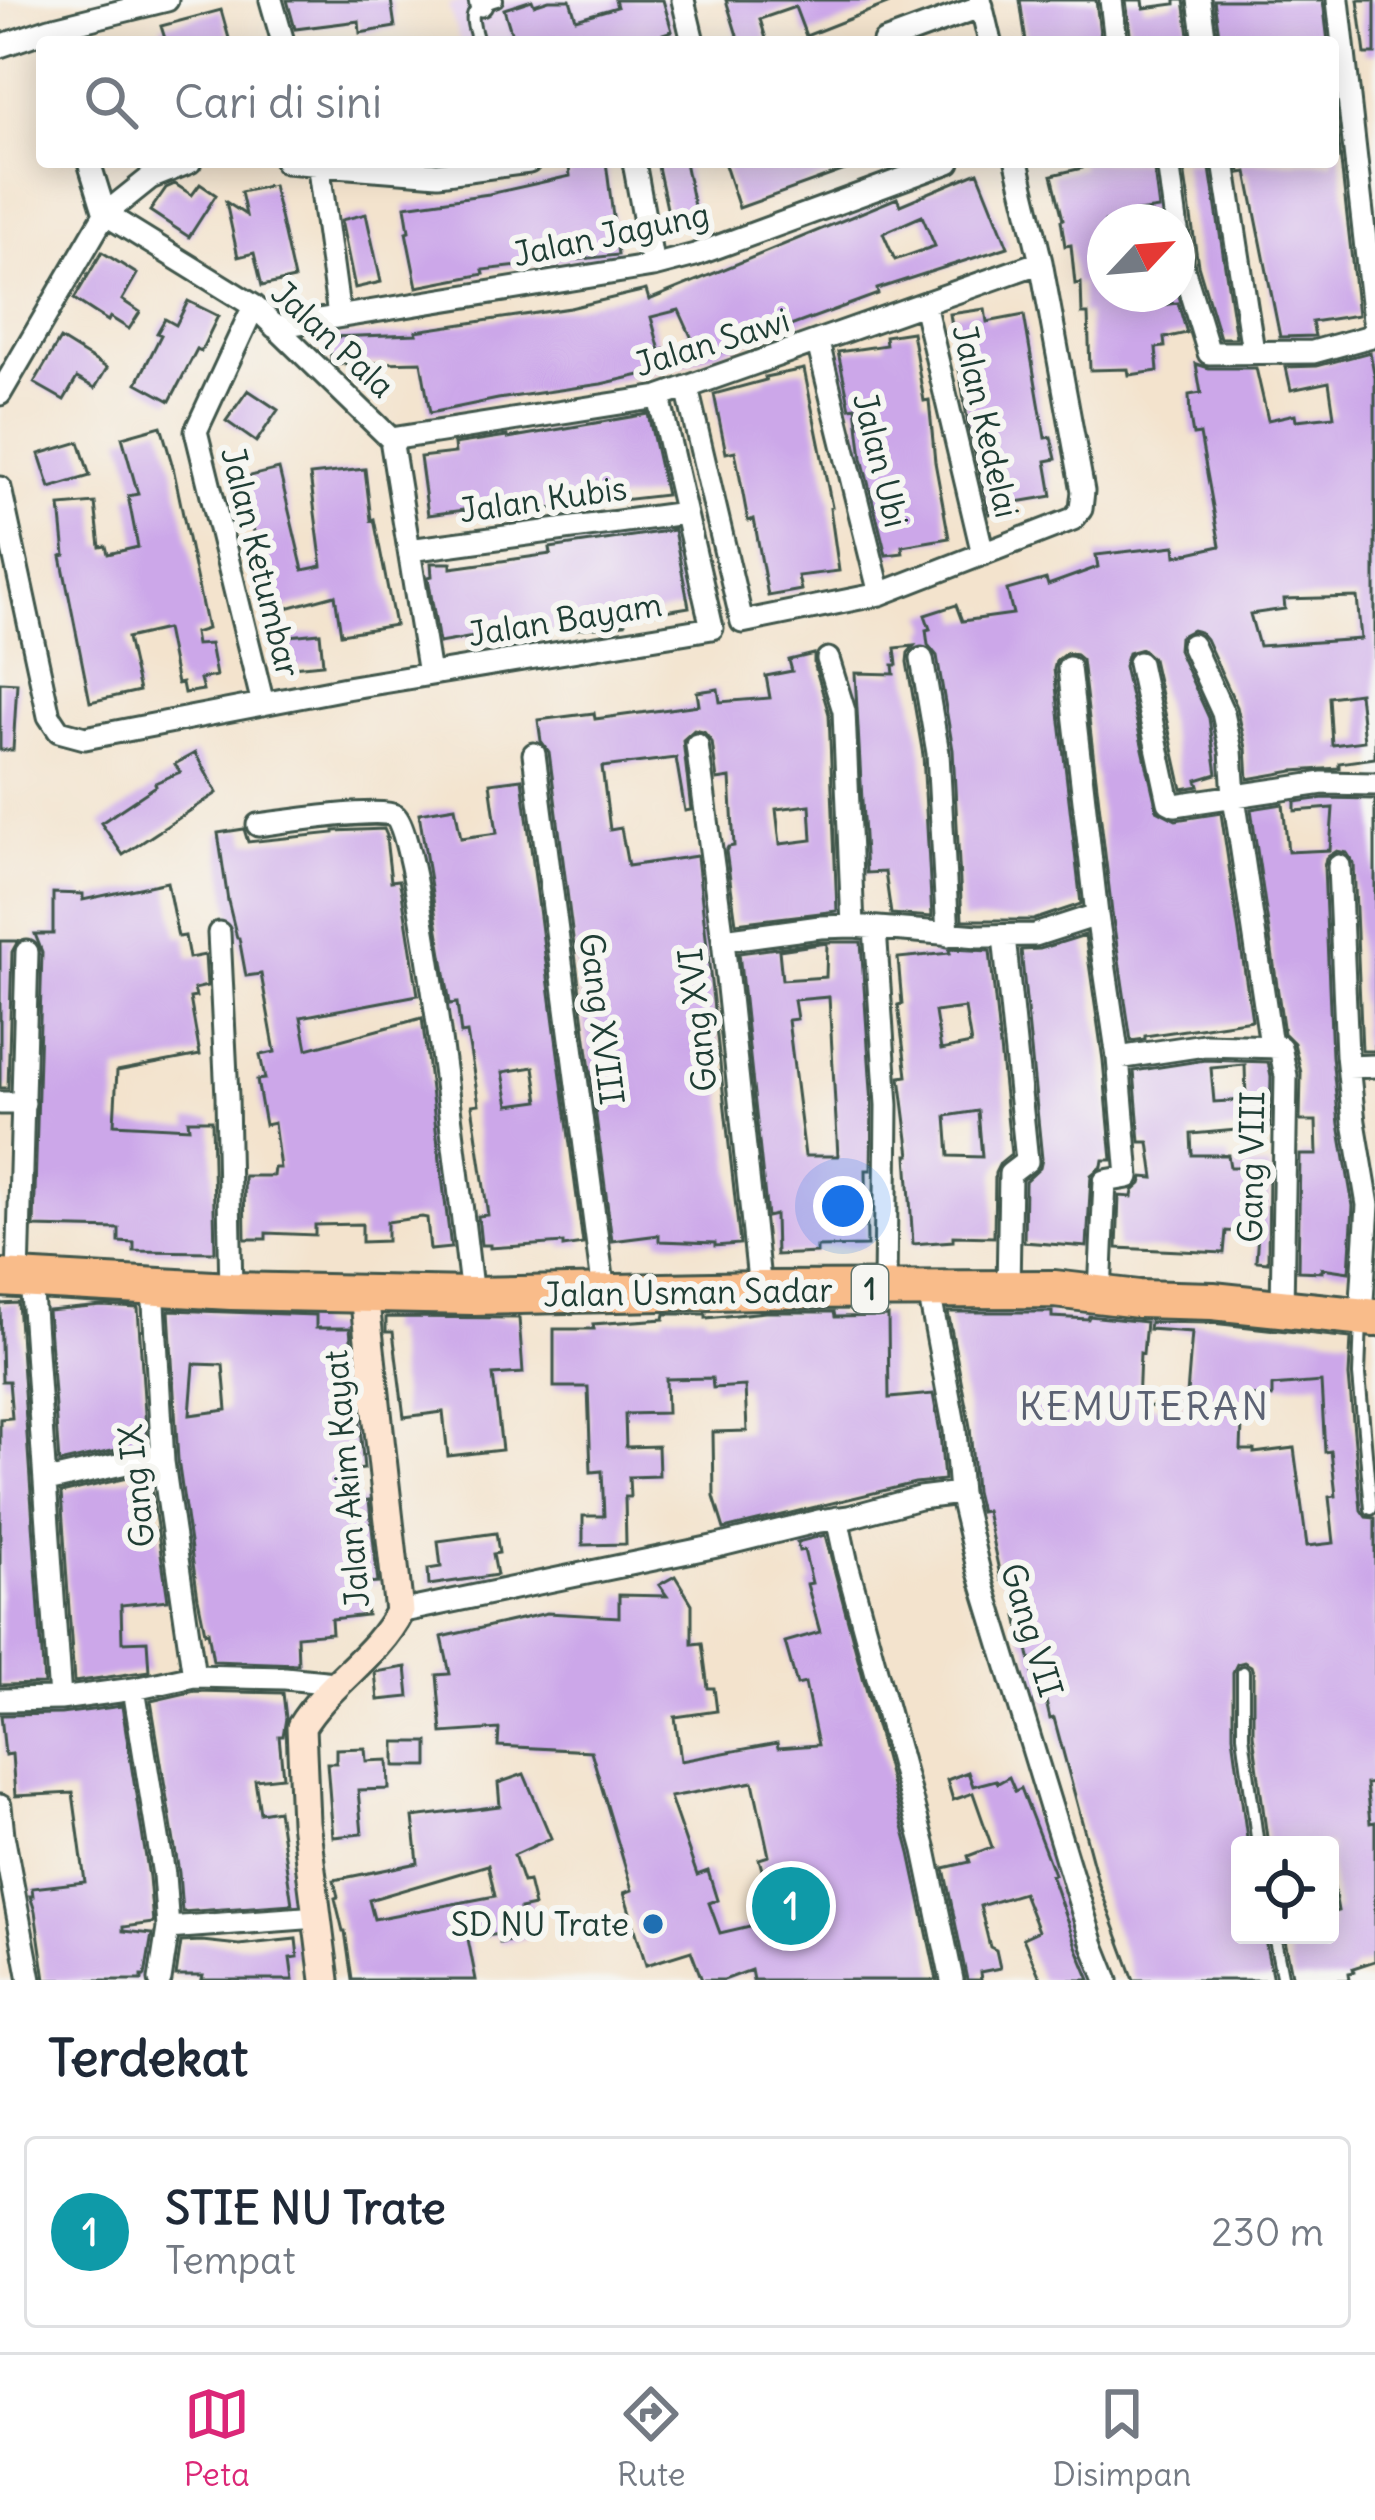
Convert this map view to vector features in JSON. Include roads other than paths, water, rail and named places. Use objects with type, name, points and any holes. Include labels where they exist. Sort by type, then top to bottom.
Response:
[{"type":"highway","name":"Jalan Usman Sadar","points":[[17,1279],[231,1291],[472,1296],[1054,1289],[1368,1317]]},
{"type":"main road","name":"Jalan Akim Kayat","points":[[325,1980],[305,1822],[300,1731],[335,1683],[390,1631],[399,1612],[364,1294]]},
{"type":"street","points":[[52,35],[166,0]]},
{"type":"street","points":[[271,0],[281,36]]},
{"type":"street","points":[[682,0],[691,36]]},
{"type":"street","points":[[1111,0],[1115,36]]},
{"type":"street","points":[[1199,0],[1204,36]]},
{"type":"street","points":[[1195,301],[1206,350],[1214,355],[1313,352],[1375,332],[1338,0]]},
{"type":"street","points":[[899,36],[981,3],[989,36]]},
{"type":"street","points":[[0,46],[36,38]]},
{"type":"street","points":[[91,168],[105,214]]},
{"type":"street","points":[[3,380],[105,214],[150,178],[175,168]]},
{"type":"street","points":[[319,168],[340,316]]},
{"type":"street","points":[[373,168],[438,174],[482,168]]},
{"type":"street","points":[[635,168],[653,266]]},
{"type":"street","name":"Jalan Jagung","points":[[275,327],[653,266],[933,168]]},
{"type":"street","points":[[687,388],[742,622],[880,594],[1073,519],[1081,509],[1083,491],[1019,168]]},
{"type":"street","points":[[1169,168],[1173,204]]},
{"type":"street","points":[[1225,168],[1253,351]]},
{"type":"street","name":"Jalan Pala","points":[[105,214],[254,305],[391,439]]},
{"type":"street","name":"Jalan Sawi","points":[[391,439],[659,398],[1040,262]]},
{"type":"street","name":"Jalan Kedelai","points":[[925,304],[983,554]]},
{"type":"street","name":"Jalan Ketumbar","points":[[254,305],[196,431],[263,704]]},
{"type":"street","name":"Jalan Ubi","points":[[818,343],[880,594]]},
{"type":"street","points":[[659,398],[686,513]]},
{"type":"street","points":[[391,439],[429,674]]},
{"type":"street","name":"Jalan Bayam","points":[[0,488],[49,716],[58,731],[85,738],[712,628],[686,513]]},
{"type":"street","name":"Jalan Kubis","points":[[409,550],[686,513]]},
{"type":"street","points":[[1192,645],[1223,713],[1231,751],[1271,1045]]},
{"type":"street","points":[[828,659],[844,710],[886,1105],[885,1289]]},
{"type":"street","points":[[922,659],[938,753],[948,935]]},
{"type":"street","points":[[1139,663],[1169,802],[1175,805],[1323,783],[1375,784]]},
{"type":"street","points":[[1070,668],[1128,1177],[1105,1181],[1100,1295]]},
{"type":"street","name":"Gang XVI","points":[[697,745],[760,1290]]},
{"type":"street","name":"Gang XVIII","points":[[534,754],[604,1293]]},
{"type":"street","points":[[258,825],[368,813],[390,814],[400,820],[427,945],[472,1296]]},
{"type":"street","points":[[1339,866],[1348,1067],[1369,1205],[1368,1317]]},
{"type":"street","points":[[723,940],[820,927],[1035,935],[1097,915]]},
{"type":"street","points":[[219,933],[231,1291]]},
{"type":"street","points":[[1004,936],[1027,1161],[1010,1174],[1008,1290]]},
{"type":"street","points":[[27,952],[17,1279],[47,1481],[60,1699]]},
{"type":"street","name":"Gang VIII","points":[[1118,1058],[1204,1045],[1280,1047],[1286,1076],[1282,1308]]},
{"type":"street","points":[[1348,1067],[1375,1066]]},
{"type":"street","points":[[0,1102],[24,1103]]},
{"type":"street","name":"Gang IX","points":[[153,1286],[164,1462],[194,1676]]},
{"type":"street","name":"Gang VII","points":[[929,1291],[956,1430],[960,1493],[992,1616],[1107,1980]]},
{"type":"street","points":[[47,1481],[157,1456],[164,1462]]},
{"type":"street","points":[[399,1612],[919,1498],[960,1493]]},
{"type":"street","points":[[838,1518],[926,1850],[952,1980]]},
{"type":"street","points":[[0,1700],[60,1699],[194,1676],[335,1683]]},
{"type":"street","points":[[134,1689],[164,1875],[168,1928],[160,1980]]},
{"type":"street","points":[[0,1806],[30,1980]]},
{"type":"street","points":[[168,1928],[318,1917]]},
{"type":"lane","points":[[476,36],[472,13],[486,2]]},
{"type":"lane","points":[[1368,1317],[1359,1376],[1371,1509]]},
{"type":"lane","points":[[1243,1672],[1244,1735],[1257,1836]]},
{"type":"lane","points":[[1276,1944],[1283,1980]]},
{"type":"place","name":"STIE NU Trate","points":[[791,1906]]},
{"type":"place","name":"SD NU Trate","points":[[653,1924]]},
{"type":"district","name":"KEMUTERAN","points":[[1145,1406]]}]
